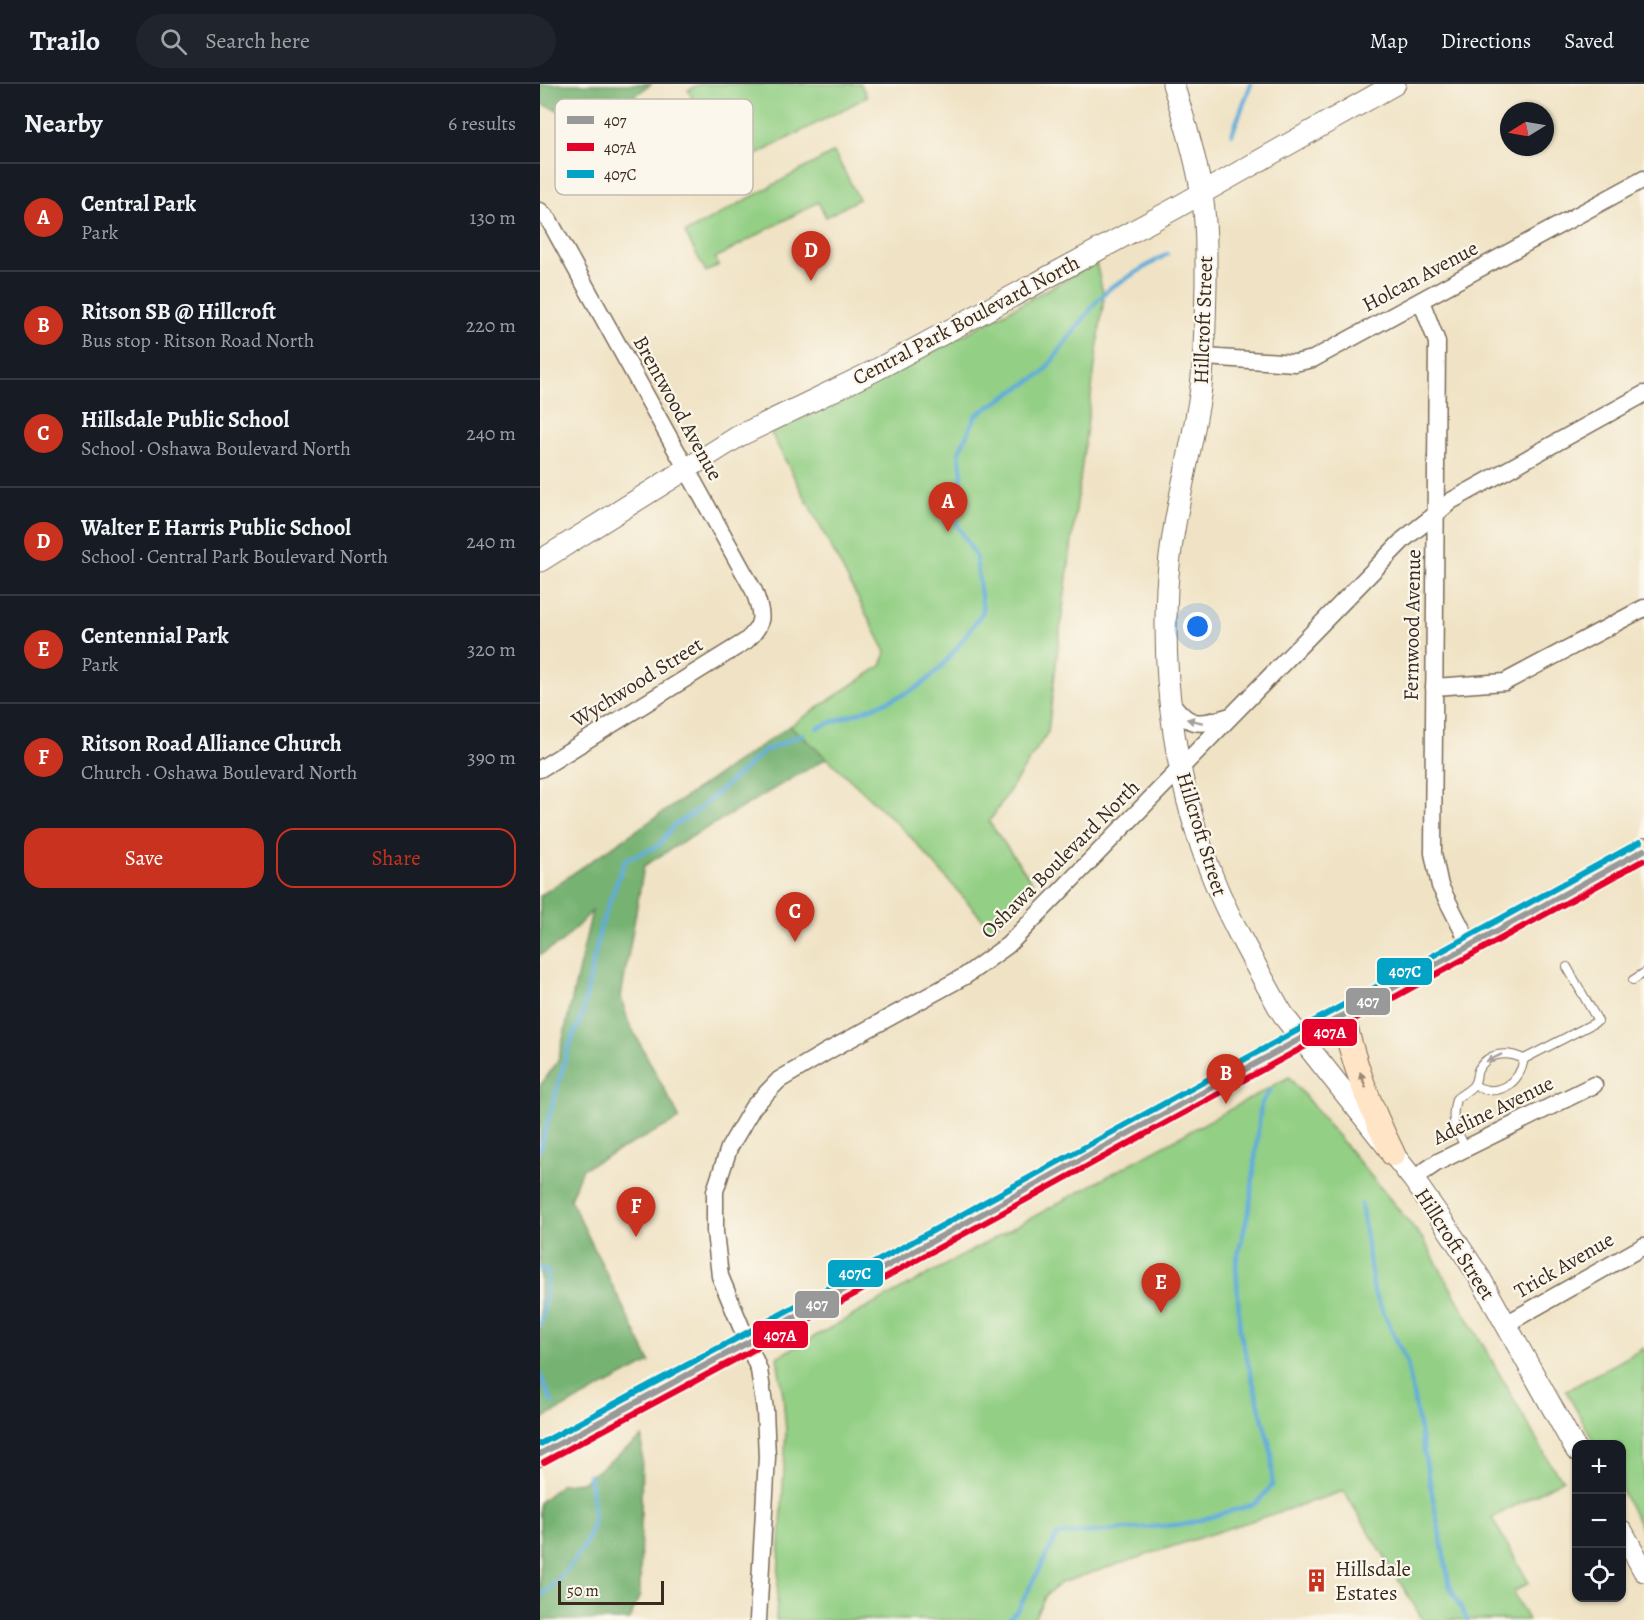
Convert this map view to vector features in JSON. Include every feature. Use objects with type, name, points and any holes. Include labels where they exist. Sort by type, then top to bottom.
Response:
[{"type":"main road","points":[[540,1454],[747,1343],[1644,850]]},
{"type":"main road","points":[[1343,1016],[1354,1056],[1382,1132],[1393,1154]]},
{"type":"street","name":"Hillcroft Street","points":[[1173,84],[1202,192],[1206,242],[1205,357],[1167,587],[1169,699],[1190,810],[1200,843],[1227,910],[1278,1006],[1301,1039],[1413,1179],[1474,1269],[1572,1443]]},
{"type":"street","name":"Central Park Boulevard North","points":[[540,561],[739,436],[874,371],[1174,209],[1395,84]]},
{"type":"street","name":"Holcan Avenue","points":[[1205,357],[1295,363],[1313,359],[1644,179]]},
{"type":"street","name":"Brentwood Avenue","points":[[540,211],[549,220],[754,591],[761,610],[761,621],[757,632]]},
{"type":"street","name":"Fernwood Avenue","points":[[1421,301],[1437,342],[1433,853],[1440,886],[1470,945]]},
{"type":"street","name":"Oshawa Boulevard North","points":[[758,1620],[767,1457],[765,1410],[759,1370],[720,1276],[715,1232],[716,1191],[729,1148],[753,1107],[779,1080],[965,976],[1008,945],[1404,539],[1451,501],[1644,394]]},
{"type":"street","points":[[1434,687],[1505,682],[1644,608]]},
{"type":"street","name":"Wychwood Street","points":[[540,769],[757,632]]},
{"type":"street","points":[[1169,699],[1179,714],[1195,723],[1206,724],[1230,716]]},
{"type":"street","name":"Adeline Avenue","points":[[1413,1179],[1438,1162],[1594,1085]]},
{"type":"street","name":"Trick Avenue","points":[[1506,1324],[1644,1246]]},
{"type":"street","points":[[1626,1538],[1644,1571]]},
{"type":"lane","points":[[1474,1085],[1481,1089],[1494,1091],[1508,1086],[1517,1076],[1524,1059],[1598,1021],[1567,967]]},
{"type":"lane","points":[[1633,980],[1644,973]]},
{"type":"lane","points":[[1467,1148],[1454,1126],[1453,1112],[1456,1099],[1474,1085],[1482,1065],[1493,1057],[1507,1053],[1524,1059]]},
{"type":"green space","points":[[540,84],[651,84],[631,99],[555,99],[555,109],[540,104]]},
{"type":"green space","points":[[700,84],[861,84],[867,97],[753,156],[753,99],[693,99],[688,90]]},
{"type":"green space","points":[[834,152],[859,199],[826,217],[818,202],[715,258],[719,265],[706,272],[685,233]]},
{"type":"green space","points":[[1096,263],[1104,297],[1048,732],[989,822],[1035,886],[991,929],[908,834],[790,726],[881,666],[886,652],[771,433],[881,380]]},
{"type":"green space","points":[[790,726],[827,758],[644,866],[621,997],[628,1021],[680,1119],[582,1169],[570,1199],[650,1362],[540,1420],[540,1086],[558,1061],[592,911],[562,942],[540,955],[540,896]]},
{"type":"green space","points":[[1289,1077],[1423,1239],[1551,1465],[1564,1479],[1492,1518],[1529,1583],[1513,1592],[1528,1620],[1423,1620],[1344,1491],[1060,1583],[1046,1595],[1033,1620],[776,1620],[786,1431],[777,1357]]},
{"type":"green space","points":[[1644,1348],[1644,1533],[1626,1499],[1626,1440],[1593,1440],[1566,1391]]},
{"type":"green space","points":[[642,1437],[640,1595],[629,1620],[540,1620],[540,1502],[562,1484],[582,1482]]},
{"type":"waterway","points":[[1232,134],[1251,84]]},
{"type":"waterway","points":[[817,728],[879,705],[916,688],[936,672],[961,643],[983,612],[976,557],[957,524],[956,501],[962,475],[959,452],[976,415],[1043,373],[1096,302],[1110,288],[1167,254]]},
{"type":"waterway","points":[[540,1150],[568,1049],[582,1016],[601,925],[625,860],[658,846],[673,826],[697,811],[763,752],[803,734]]},
{"type":"waterway","points":[[1008,1620],[1019,1608],[1057,1535],[1187,1524],[1255,1504],[1272,1486],[1272,1455],[1240,1332],[1236,1263],[1250,1205],[1261,1104],[1270,1090]]},
{"type":"waterway","points":[[1361,1204],[1374,1292],[1407,1363],[1450,1587],[1467,1620]]},
{"type":"waterway","points":[[540,1268],[548,1272],[540,1324]]},
{"type":"waterway","points":[[540,1375],[552,1402]]},
{"type":"waterway","points":[[540,1597],[572,1563],[590,1532],[594,1510],[589,1475]]},
{"type":"transit line","name":"407C","points":[[540,1444],[743,1335],[1640,842]]},
{"type":"transit line","name":"407","points":[[540,1454],[747,1343],[1644,850]]},
{"type":"transit line","name":"407A","points":[[544,1462],[751,1351],[1644,860]]},
{"type":"place","name":"Walter E Harris Public School","points":[[811,281]]},
{"type":"place","name":"Central Park","points":[[948,532]]},
{"type":"place","name":"Hillsdale Public School","points":[[795,942]]},
{"type":"place","name":"Ritson SB @ Hillcroft","points":[[1226,1104]]},
{"type":"place","name":"Ritson Road Alliance Church","points":[[636,1237]]},
{"type":"place","name":"Centennial Park","points":[[1161,1313]]},
{"type":"place","name":"Hillsdale Estates","points":[[1317,1581]]}]
